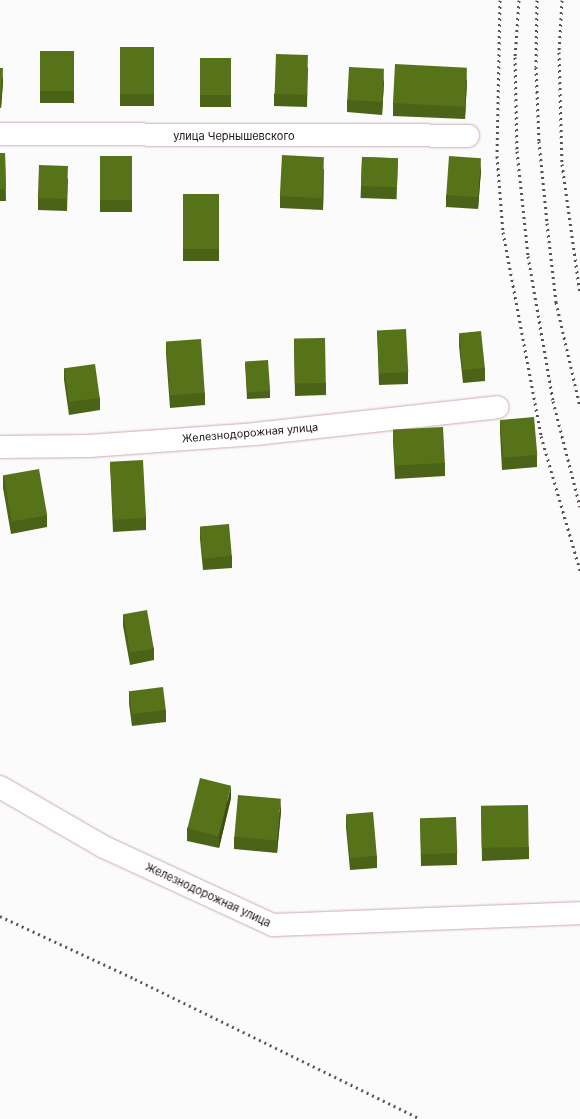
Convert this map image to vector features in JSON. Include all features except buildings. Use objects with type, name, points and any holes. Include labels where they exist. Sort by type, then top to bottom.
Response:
[{"type":"street","name":"улица Чернышевского","points":[[0,134],[468,136]]},
{"type":"street","name":"Железнодорожная улица","points":[[0,447],[89,446],[255,434],[498,407]]},
{"type":"street","name":"Железнодорожная улица","points":[[0,787],[104,847],[273,926],[580,913]]},
{"type":"railway","points":[[500,0],[497,156],[503,232],[541,436],[580,570]]},
{"type":"railway","points":[[519,0],[515,57],[517,151],[528,256],[553,401],[580,507]]},
{"type":"railway","points":[[537,0],[536,67],[539,141],[547,223],[556,302],[580,407]]},
{"type":"railway","points":[[562,0],[559,52],[562,164],[580,293]]},
{"type":"railway","points":[[0,916],[135,979],[421,1119]]}]
